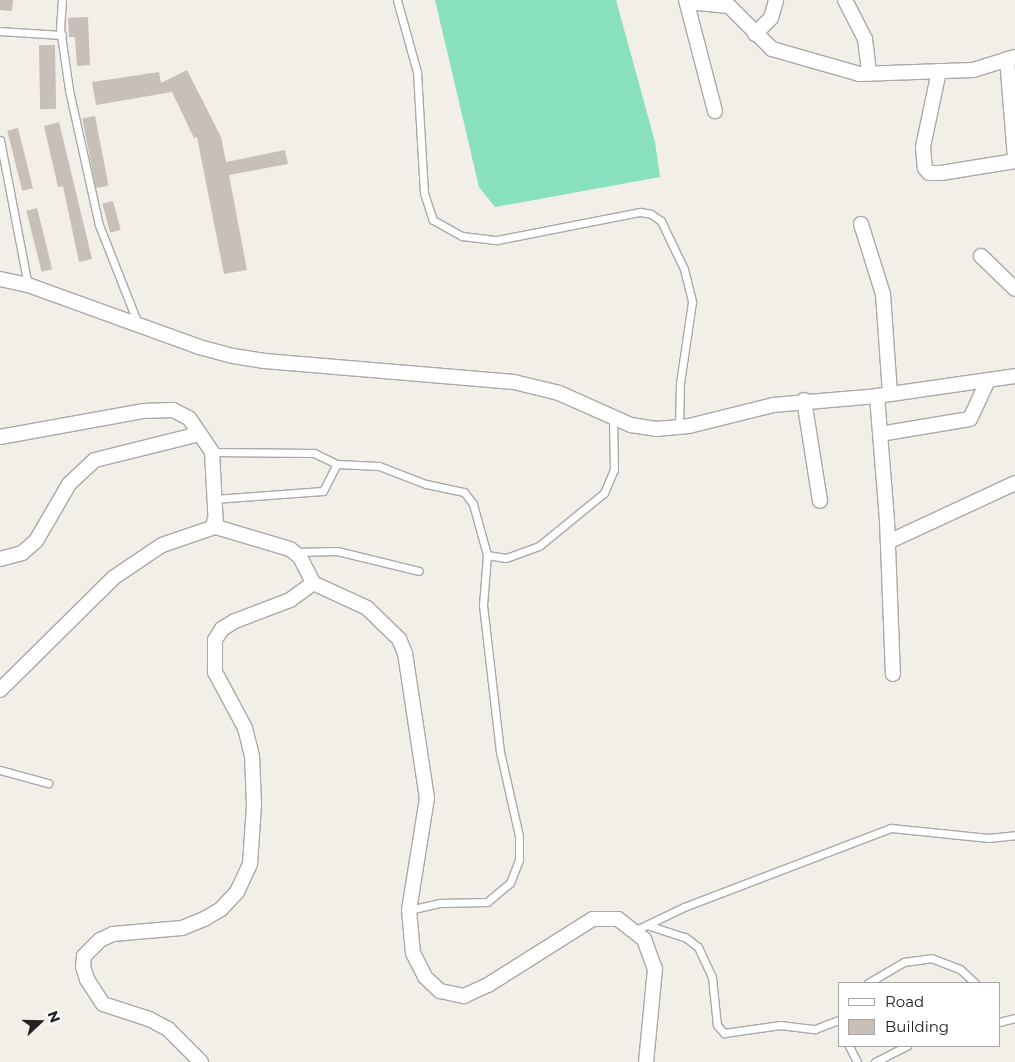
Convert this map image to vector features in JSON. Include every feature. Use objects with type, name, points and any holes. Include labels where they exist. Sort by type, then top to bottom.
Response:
[{"type":"street","points":[[755,34],[771,18],[776,0]]},
{"type":"street","points":[[845,0],[865,39],[869,74]]},
{"type":"street","points":[[715,111],[687,1],[729,6],[772,49],[787,56],[859,74],[869,74],[939,71],[973,70],[1011,58],[1015,160],[941,173],[929,173],[925,168],[923,147],[939,71]]},
{"type":"street","points":[[861,224],[883,294],[883,395],[880,434],[888,542],[893,674]]},
{"type":"street","points":[[981,256],[1015,290]]},
{"type":"street","points":[[0,279],[28,285],[199,346],[265,361],[514,382],[560,393],[631,424],[656,429],[678,428],[773,405],[804,400],[883,395],[1015,376]]},
{"type":"street","points":[[880,434],[970,419],[988,380]]},
{"type":"street","points":[[804,400],[820,501]]},
{"type":"street","points":[[0,437],[143,411],[173,410],[189,418],[212,452],[215,527],[162,546],[113,578],[0,690]]},
{"type":"street","points":[[0,558],[22,553],[36,541],[69,484],[95,460],[200,434]]},
{"type":"street","points":[[888,542],[1015,483]]},
{"type":"street","points":[[214,521],[222,530],[295,552],[312,583],[367,608],[390,627],[405,654],[427,798],[408,910],[410,941],[419,967],[440,991],[453,996],[474,992],[593,919],[618,919],[641,928],[655,969],[646,1062]]},
{"type":"street","points":[[201,1062],[181,1038],[168,1029],[149,1019],[102,1004],[87,979],[83,967],[84,956],[100,940],[113,934],[173,929],[204,919],[221,909],[236,892],[250,864],[254,805],[252,762],[244,728],[215,672],[214,640],[222,629],[235,621],[290,600],[312,583]]},
{"type":"lane","points":[[62,0],[62,35],[69,90],[99,225],[138,324]]},
{"type":"lane","points":[[397,0],[417,72],[424,194],[433,220],[462,236],[497,240],[640,212],[651,214],[661,221],[684,269],[692,302],[683,361],[678,428]]},
{"type":"lane","points":[[0,30],[62,35]]},
{"type":"lane","points":[[0,140],[28,285]]},
{"type":"lane","points":[[487,555],[506,558],[539,546],[604,493],[614,470],[613,416]]},
{"type":"lane","points":[[212,452],[314,453],[337,464],[379,466],[426,484],[464,492],[473,504],[487,555],[483,605],[500,752],[519,836],[517,866],[510,883],[487,902],[440,903],[408,910]]},
{"type":"lane","points":[[214,499],[323,491],[337,464]]},
{"type":"lane","points":[[295,552],[337,551],[419,571]]},
{"type":"lane","points":[[0,770],[48,783]]},
{"type":"lane","points":[[641,928],[877,832],[898,826],[939,834],[988,838],[1015,835]]},
{"type":"lane","points":[[641,928],[685,937],[698,947],[712,977],[717,1025],[724,1033],[780,1025],[816,1029],[838,1022]]},
{"type":"lane","points":[[870,982],[904,962],[932,958],[960,969],[974,982]]},
{"type":"lane","points":[[1000,1022],[1015,1018]]},
{"type":"lane","points":[[850,1047],[857,1062]]},
{"type":"lane","points":[[875,1062],[905,1047]]},
{"type":"green space","points":[[435,0],[616,0],[655,142],[660,177],[495,207],[479,187]]},
{"type":"building","points":[[0,0],[13,0],[12,11],[0,10]]},
{"type":"building","points":[[88,17],[90,65],[77,66],[75,37],[69,37],[68,18]]},
{"type":"building","points":[[39,45],[55,45],[56,109],[40,109]]},
{"type":"building","points":[[187,70],[221,137],[226,162],[285,150],[288,164],[229,175],[247,270],[224,274],[197,137],[194,138],[172,92],[96,105],[92,82],[159,72],[161,83]]},
{"type":"building","points":[[95,116],[109,186],[96,188],[82,118]]},
{"type":"building","points":[[59,122],[92,259],[79,262],[63,186],[58,187],[44,126]]},
{"type":"building","points":[[18,128],[33,188],[22,191],[7,131]]},
{"type":"building","points":[[113,201],[121,230],[110,233],[102,204]]},
{"type":"building","points":[[37,208],[52,269],[42,272],[26,211]]}]
